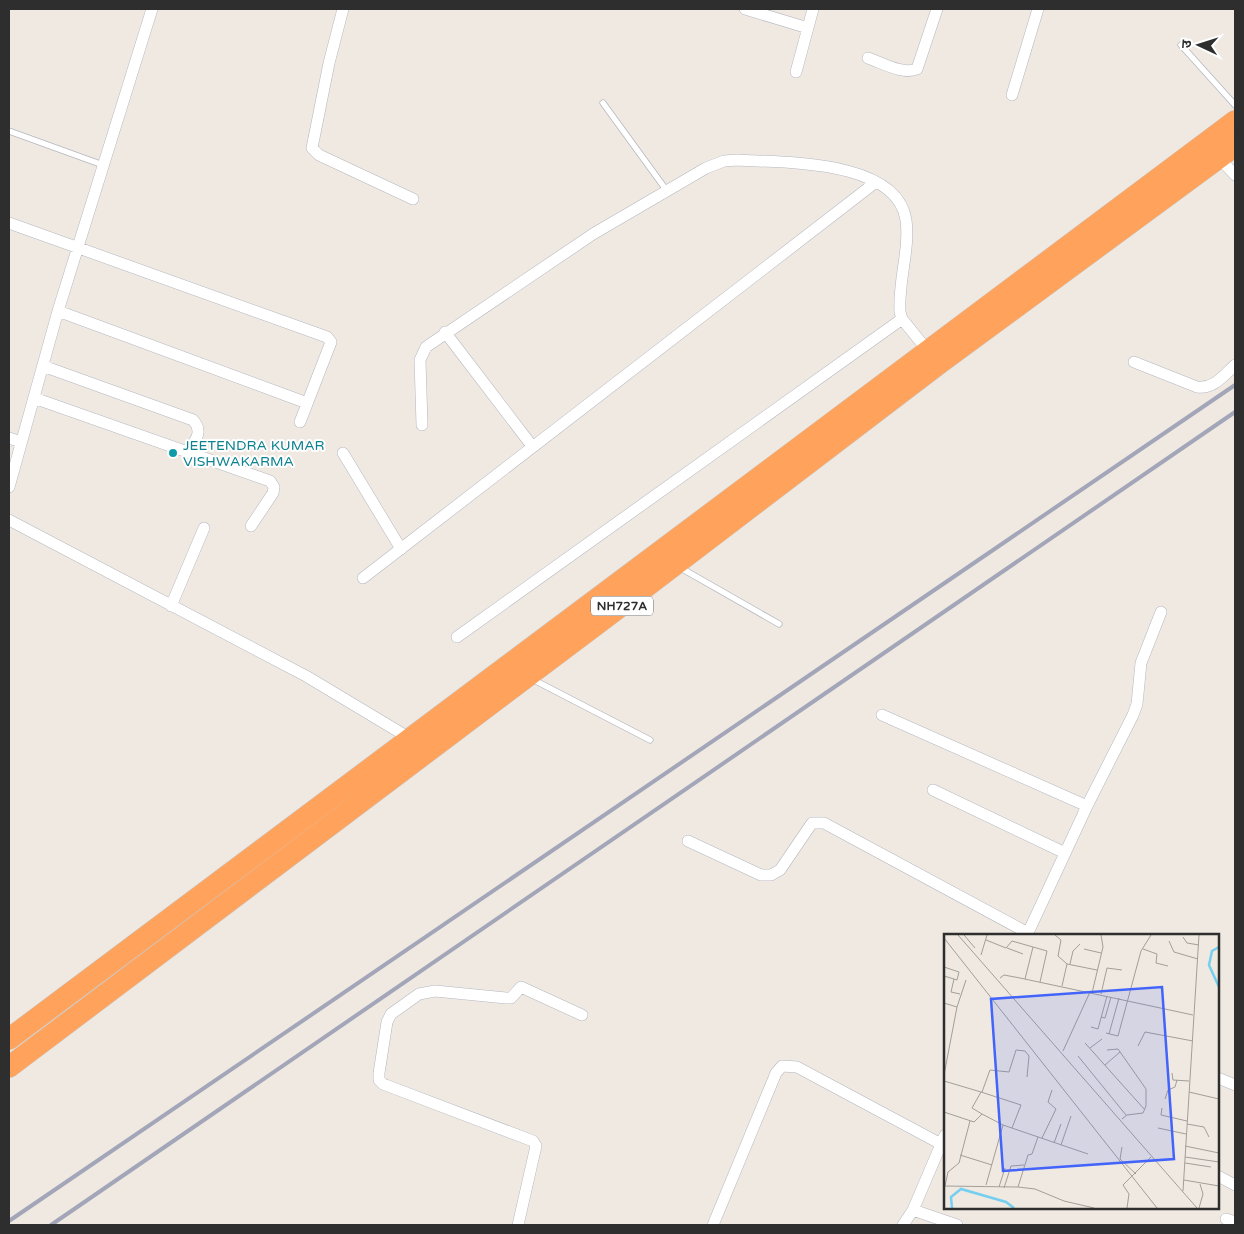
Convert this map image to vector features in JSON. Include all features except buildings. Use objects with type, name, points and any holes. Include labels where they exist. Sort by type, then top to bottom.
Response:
[{"type":"highway","name":"NH727A","points":[[9,1039],[1235,121]]},
{"type":"highway","name":"NH727A","points":[[9,1067],[940,363],[1227,152]]},
{"type":"street","points":[[9,487],[58,310],[152,9]]},
{"type":"street","points":[[343,9],[328,63],[312,148],[319,155],[414,199]]},
{"type":"street","points":[[745,9],[808,28]]},
{"type":"street","points":[[796,72],[813,9]]},
{"type":"street","points":[[868,58],[910,72],[917,69],[937,9]]},
{"type":"street","points":[[1012,95],[1038,9]]},
{"type":"street","points":[[1227,152],[1235,175]]},
{"type":"street","points":[[422,425],[420,360],[426,346],[593,234],[706,168],[724,162],[738,160],[834,167],[850,170],[876,182],[898,199],[906,220],[899,301],[902,319],[928,351]]},
{"type":"street","points":[[363,578],[876,182]]},
{"type":"street","points":[[9,224],[328,337],[331,342],[300,422]]},
{"type":"street","points":[[58,310],[308,403]]},
{"type":"street","points":[[457,637],[902,319]]},
{"type":"street","points":[[445,332],[532,446]]},
{"type":"street","points":[[1134,362],[1196,387],[1205,388],[1213,385],[1235,364]]},
{"type":"street","points":[[43,366],[193,420],[199,426],[200,431],[187,452]]},
{"type":"street","points":[[34,398],[270,481],[274,487],[273,494],[251,526]]},
{"type":"street","points":[[9,438],[21,442]]},
{"type":"street","points":[[343,453],[401,549]]},
{"type":"street","points":[[9,520],[306,676],[411,739]]},
{"type":"street","points":[[171,606],[204,528]]},
{"type":"street","points":[[688,841],[761,875],[771,875],[780,870],[812,823],[824,823],[1028,934],[1087,806],[1133,715],[1137,704],[1140,663],[1162,612]]},
{"type":"street","points":[[882,715],[1087,806]]},
{"type":"street","points":[[933,790],[1065,853]]},
{"type":"street","points":[[518,1225],[536,1146],[533,1141],[383,1084],[378,1080],[387,1022],[396,1009],[426,991],[511,998],[521,988],[582,1015]]},
{"type":"street","points":[[713,1225],[776,1073],[782,1066],[797,1067],[943,1140],[913,1210],[903,1225]]},
{"type":"street","points":[[1219,1078],[1235,1085]]},
{"type":"street","points":[[1219,1177],[1235,1185]]},
{"type":"street","points":[[913,1210],[957,1225]]},
{"type":"lane","points":[[1181,46],[1235,104]]},
{"type":"lane","points":[[603,103],[667,191]]},
{"type":"lane","points":[[9,132],[104,165]]},
{"type":"lane","points":[[675,565],[779,624]]},
{"type":"lane","points":[[527,677],[650,740]]},
{"type":"railway","points":[[9,1221],[1235,385]]},
{"type":"railway","points":[[51,1225],[1235,412]]},
{"type":"place","name":"JEETENDRA KUMAR VISHWAKARMA","points":[[173,453]]}]
